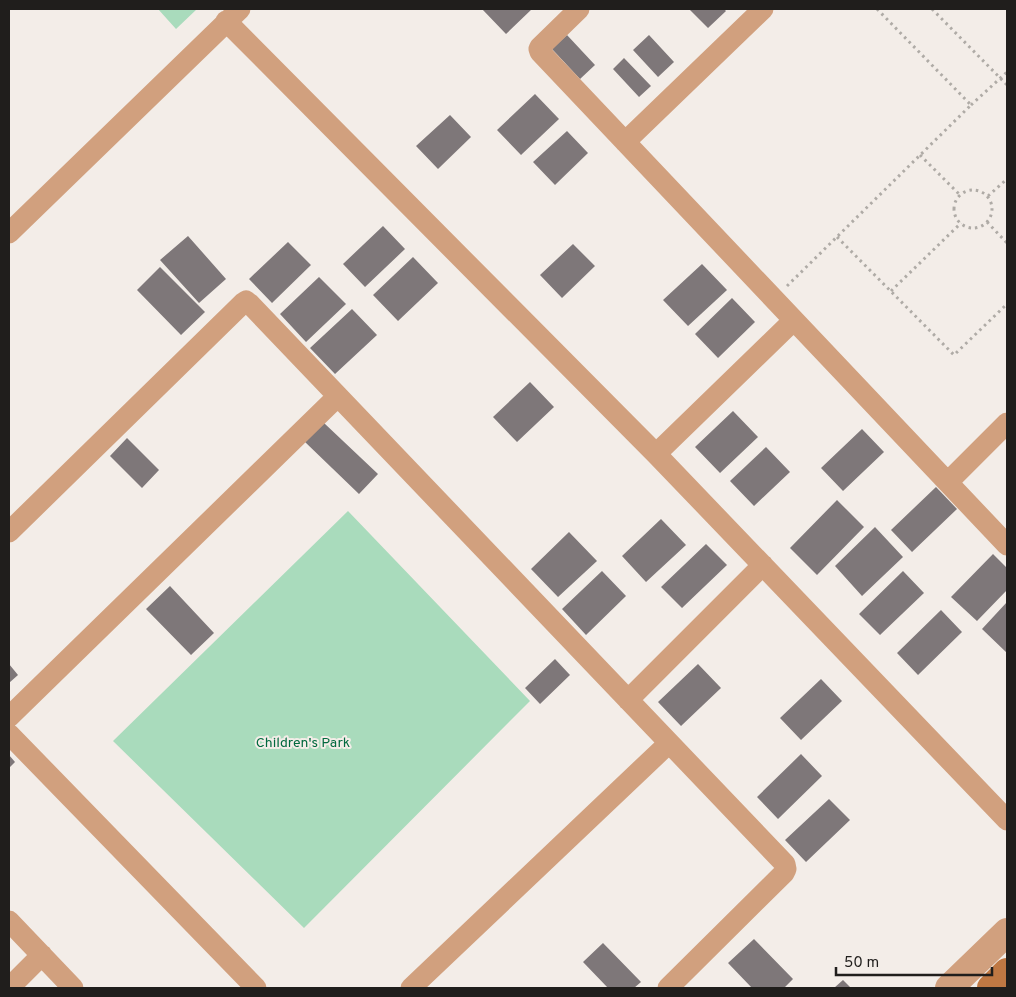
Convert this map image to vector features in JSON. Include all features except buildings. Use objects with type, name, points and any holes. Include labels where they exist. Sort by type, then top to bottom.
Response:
[{"type":"main road","points":[[991,988],[1007,972]]},
{"type":"street","points":[[579,9],[539,49],[540,52],[1007,545]]},
{"type":"street","points":[[626,142],[762,9]]},
{"type":"street","points":[[9,233],[233,15],[1007,820]]},
{"type":"street","points":[[9,532],[246,301],[785,864],[786,869],[784,873],[668,988]]},
{"type":"street","points":[[656,454],[794,320]]},
{"type":"street","points":[[9,717],[338,396]]},
{"type":"street","points":[[948,482],[1007,423]]},
{"type":"street","points":[[628,700],[763,565]]},
{"type":"street","points":[[9,734],[256,988]]},
{"type":"street","points":[[410,988],[669,743]]},
{"type":"street","points":[[9,921],[73,988]]},
{"type":"street","points":[[949,988],[1007,932]]},
{"type":"street","points":[[9,988],[42,955]]},
{"type":"path","points":[[877,9],[971,105]]},
{"type":"path","points":[[932,9],[1007,85]]},
{"type":"path","points":[[774,299],[1007,72]]},
{"type":"path","points":[[920,155],[960,195]]},
{"type":"path","points":[[988,196],[1007,179]]},
{"type":"path","points":[[971,190],[983,192],[988,196],[993,208],[992,214],[985,224],[972,228],[961,223],[954,212],[956,200],[960,195],[965,191],[971,190]]},
{"type":"path","points":[[987,222],[1007,243]]},
{"type":"path","points":[[891,291],[961,223]]},
{"type":"path","points":[[837,237],[954,355],[1007,304]]},
{"type":"green space","points":[[158,9],[197,9],[176,29]]},
{"type":"green space","name":"Children's Park","points":[[348,511],[530,701],[304,928],[113,741]]}]
